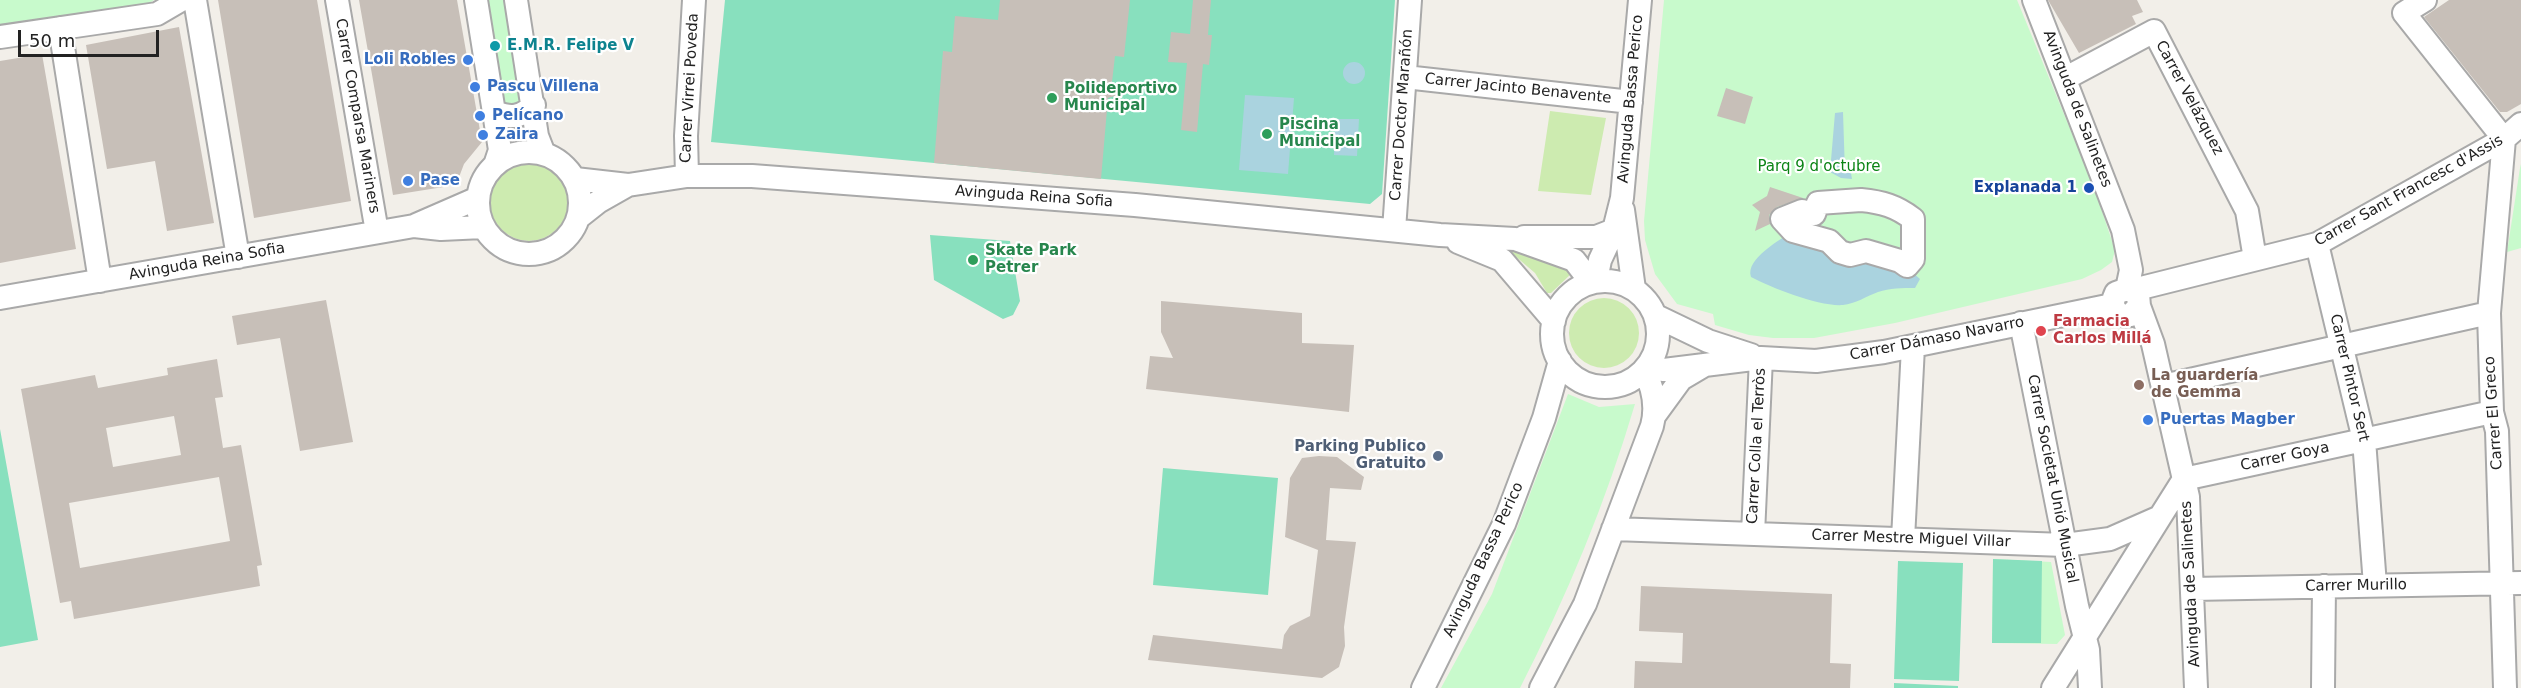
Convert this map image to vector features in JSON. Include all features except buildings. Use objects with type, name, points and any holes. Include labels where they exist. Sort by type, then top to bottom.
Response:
[{"type":"street","points":[[0,38],[157,14],[182,0]]},
{"type":"street","points":[[195,0],[238,256]]},
{"type":"street","name":"Carrer Comparsa Mariners","points":[[337,0],[377,232]]},
{"type":"street","points":[[476,0],[500,150],[495,165]]},
{"type":"street","points":[[516,0],[537,136],[544,154]]},
{"type":"street","name":"Carrer Virrei Poveda","points":[[687,176],[694,0]]},
{"type":"street","name":"Carrer Doctor Marañón","points":[[1394,230],[1410,0]]},
{"type":"street","name":"Avinguda Bassa Perico","points":[[1594,282],[1600,260],[1614,230],[1622,198],[1640,0]]},
{"type":"street","name":"Avinguda de Salinetes","points":[[2034,0],[2123,230],[2131,270],[2128,297],[2153,344],[2163,386],[2188,497],[2196,688]]},
{"type":"street","points":[[2425,0],[2404,13],[2514,134]]},
{"type":"street","points":[[60,28],[100,281]]},
{"type":"street","name":"Carrer Velázquez","points":[[2066,78],[2154,31],[2247,211],[2255,259]]},
{"type":"street","name":"Carrer Jacinto Benavente","points":[[1404,76],[1630,102]]},
{"type":"street","points":[[495,112],[509,118],[523,115],[534,105]]},
{"type":"street","name":"Carrer Sant Francesc d'Assis","points":[[2128,297],[2255,259],[2317,244],[2514,134]]},
{"type":"street","name":"Carrer El Greco","points":[[2505,688],[2511,583],[2497,431],[2492,412],[2489,313],[2514,134]]},
{"type":"street","points":[[527,152],[544,154],[562,164],[575,179],[580,191],[579,217],[570,236],[554,249],[534,255],[514,252],[496,243],[483,227],[478,198],[483,180],[495,165],[510,155],[527,152]]},
{"type":"street","name":"Avinguda Reina Sofia","points":[[575,179],[628,185],[687,176],[752,176],[1124,204],[1440,235],[1515,239],[1574,260],[1594,282]]},
{"type":"street","name":"Avinguda Reina Sofia","points":[[579,217],[598,202],[628,185]]},
{"type":"street","name":"Avinguda Reina Sofia","points":[[0,298],[414,226],[478,198]]},
{"type":"street","name":"Avinguda Bassa Perico","points":[[1622,198],[1634,289]]},
{"type":"street","points":[[1861,200],[1884,202],[1898,208],[1913,219],[1913,259],[1906,266],[1900,261],[1866,250],[1850,255],[1840,252],[1828,241],[1793,231],[1782,219],[1802,211],[1814,214],[1818,203],[1861,200]]},
{"type":"street","name":"Avinguda Reina Sofia","points":[[414,226],[441,229],[483,227]]},
{"type":"street","name":"Avinguda Reina Sofia","points":[[1515,239],[1529,235],[1596,237],[1614,230]]},
{"type":"street","name":"Avinguda Reina Sofia","points":[[1440,235],[1502,260],[1554,321]]},
{"type":"street","name":"Carrer Pintor Sert","points":[[2317,244],[2364,440],[2375,585]]},
{"type":"street","points":[[1594,282],[1616,282],[1634,289],[1647,301],[1656,316],[1658,327],[1657,349],[1645,369],[1632,380],[1616,386],[1600,386],[1584,382],[1570,374],[1560,361],[1553,341],[1554,321],[1567,297],[1578,288],[1594,282]]},
{"type":"street","name":"Carrer Dámaso Navarro","points":[[1645,369],[1665,370],[1761,358],[1815,361],[1913,347],[2128,297]]},
{"type":"street","points":[[2163,386],[2489,313]]},
{"type":"street","name":"Carrer Dámaso Navarro","points":[[1656,316],[1708,341],[1761,358]]},
{"type":"street","name":"Carrer Societat Unió Musical","points":[[2021,323],[2088,650],[2090,688]]},
{"type":"street","points":[[1903,539],[1913,347]]},
{"type":"street","name":"Carrer Colla el Terròs","points":[[1753,534],[1761,358]]},
{"type":"street","name":"Avinguda Bassa Perico","points":[[1423,688],[1504,524],[1544,418],[1560,361]]},
{"type":"street","points":[[1541,688],[1585,604],[1654,416],[1682,379],[1709,363]]},
{"type":"street","points":[[1645,369],[1652,384],[1654,416]]},
{"type":"street","name":"Carrer Goya","points":[[2184,479],[2492,412]]},
{"type":"street","points":[[2053,688],[2084,635],[2184,479]]},
{"type":"street","name":"Carrer Mestre Miguel Villar","points":[[1613,529],[2066,545],[2110,539],[2160,517]]},
{"type":"street","name":"Carrer Murillo","points":[[2192,588],[2511,583]]},
{"type":"street","points":[[2323,688],[2324,586]]},
{"type":"green space","points":[[0,0],[154,0],[148,4],[0,28]]},
{"type":"green space","points":[[484,0],[507,0],[523,95],[520,109],[500,104]]},
{"type":"green space","name":"Polideportivo Municipal","points":[[725,0],[1395,0],[1382,194],[1370,204],[711,142]]},
{"type":"green space","name":"Parq 9 d'octubre","points":[[1664,0],[2017,0],[2094,187],[2115,250],[2112,262],[2082,279],[1895,323],[1814,338],[1773,338],[1749,335],[1715,325],[1713,314],[1677,304],[1655,274],[1645,240],[1644,221]]},
{"type":"green space","points":[[1550,111],[1606,118],[1591,195],[1538,191]]},
{"type":"green space","points":[[529,163],[544,166],[557,174],[565,187],[568,202],[565,217],[557,230],[544,238],[529,241],[514,238],[501,230],[493,217],[490,202],[493,187],[501,174],[514,166]]},
{"type":"green space","points":[[2521,164],[2521,248],[2507,252],[2520,168]]},
{"type":"green space","name":"Skate Park Petrer","points":[[930,235],[1010,241],[1020,301],[1013,315],[1003,319],[934,280]]},
{"type":"green space","points":[[1509,246],[1571,267],[1571,274],[1551,293],[1547,293],[1535,273],[1507,249]]},
{"type":"green space","points":[[1604,298],[1617,301],[1629,308],[1636,320],[1639,333],[1636,346],[1629,358],[1617,365],[1604,368],[1591,365],[1579,358],[1572,346],[1569,333],[1572,320],[1579,308],[1591,301]]},
{"type":"green space","points":[[1568,394],[1599,407],[1635,404],[1598,513],[1554,619],[1520,688],[1441,688],[1492,594]]},
{"type":"green space","points":[[0,429],[38,640],[0,647]]},
{"type":"green space","points":[[1163,468],[1278,478],[1268,595],[1153,585]]},
{"type":"green space","points":[[1993,559],[2051,562],[2065,635],[2057,644],[1992,643]]},
{"type":"green space","points":[[1993,559],[2042,561],[2041,643],[1992,643]]},
{"type":"green space","points":[[1898,561],[1963,563],[1959,681],[1894,679]]},
{"type":"green space","points":[[1894,683],[1958,686],[1958,688],[1894,688]]},
{"type":"water","points":[[1354,62],[1362,65],[1365,73],[1362,81],[1354,84],[1346,81],[1343,73],[1346,65]]},
{"type":"water","name":"Piscina Municipal","points":[[1245,95],[1294,98],[1288,174],[1239,170]]},
{"type":"water","points":[[1843,112],[1845,173],[1851,173],[1852,179],[1841,178],[1830,172],[1835,113]]},
{"type":"water","points":[[1335,119],[1359,119],[1357,156],[1334,155]]},
{"type":"water","points":[[1793,231],[1912,272],[1920,279],[1915,288],[1896,288],[1856,302],[1833,305],[1809,300],[1751,277],[1753,263],[1758,257]]},
{"type":"place","name":"E.M.R. Felipe V","points":[[495,46]]},
{"type":"place","name":"Loli Robles","points":[[468,60]]},
{"type":"place","name":"Pascu Villena","points":[[475,87]]},
{"type":"place","name":"Polideportivo Municipal","points":[[1052,98]]},
{"type":"place","name":"Pelícano","points":[[480,116]]},
{"type":"place","name":"Piscina Municipal","points":[[1267,134]]},
{"type":"place","name":"Zaira","points":[[483,135]]},
{"type":"place","name":"Pase","points":[[408,181]]},
{"type":"place","name":"Explanada 1","points":[[2089,188]]},
{"type":"place","name":"Skate Park Petrer","points":[[973,260]]},
{"type":"place","name":"Farmacia Carlos Millá","points":[[2041,331]]},
{"type":"place","name":"La guardería de Gemma","points":[[2139,385]]},
{"type":"place","name":"Puertas Magber","points":[[2148,420]]},
{"type":"place","name":"Parking Publico Gratuito","points":[[1438,456]]}]
